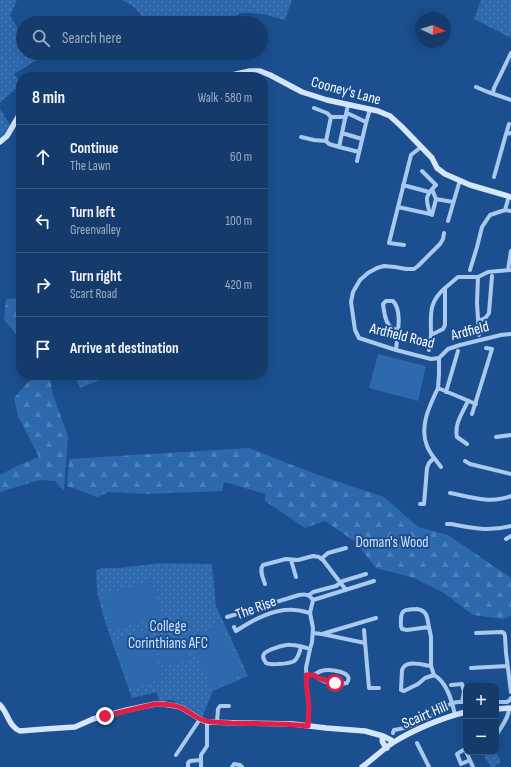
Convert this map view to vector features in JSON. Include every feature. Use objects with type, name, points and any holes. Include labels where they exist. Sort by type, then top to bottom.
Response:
[{"type":"street","points":[[495,94],[494,88],[511,53]]},
{"type":"street","name":"Cooney's Lane","points":[[246,72],[263,72]]},
{"type":"street","name":"Cooney's Lane","points":[[268,74],[302,92],[327,100],[378,111],[390,116],[421,146],[432,158],[437,168],[445,174],[470,185],[510,196]]},
{"type":"street","points":[[476,87],[511,100]]},
{"type":"street","points":[[339,147],[348,105]]},
{"type":"street","points":[[314,108],[327,113],[332,117],[346,115],[366,122]]},
{"type":"street","points":[[357,161],[370,109]]},
{"type":"street","points":[[326,141],[332,117]]},
{"type":"street","points":[[0,142],[7,136],[16,121]]},
{"type":"street","points":[[494,177],[510,124]]},
{"type":"street","points":[[342,133],[362,139]]},
{"type":"street","points":[[506,134],[511,133]]},
{"type":"street","points":[[301,137],[326,141],[329,144],[359,152]]},
{"type":"street","points":[[404,245],[389,243],[410,155],[421,146]]},
{"type":"street","points":[[398,207],[430,214],[426,199],[430,191],[436,185],[422,171]]},
{"type":"street","points":[[448,221],[460,180]]},
{"type":"street","points":[[403,185],[430,191],[436,199],[453,202]]},
{"type":"street","points":[[505,210],[510,196]]},
{"type":"street","points":[[432,215],[436,199]]},
{"type":"street","points":[[470,270],[482,227],[490,215],[505,210],[511,211]]},
{"type":"street","name":"Ardfield Road","points":[[439,358],[431,359],[359,338],[355,330],[351,304],[353,292],[360,280],[368,273],[376,268],[389,266],[410,270],[416,267],[440,244],[444,233]]},
{"type":"street","points":[[429,350],[431,335],[431,308],[439,293],[458,278],[478,277],[488,272],[510,270],[511,252]]},
{"type":"street","points":[[478,320],[484,319],[489,313],[492,276]]},
{"type":"street","points":[[478,277],[477,302],[479,335]]},
{"type":"street","points":[[431,335],[443,329],[445,325],[445,288]]},
{"type":"street","points":[[396,350],[398,330],[398,314],[396,304],[393,301],[386,301],[383,304],[384,313],[388,323],[391,328],[398,330]]},
{"type":"street","name":"Ardfield","points":[[439,358],[448,349],[460,345],[511,334]]},
{"type":"street","points":[[472,414],[492,349],[486,348]]},
{"type":"street","points":[[446,392],[458,351]]},
{"type":"street","points":[[439,358],[438,388],[427,414],[424,429],[427,446],[441,467]]},
{"type":"street","points":[[438,388],[476,404]]},
{"type":"street","points":[[467,444],[457,437],[456,431],[457,424],[468,401]]},
{"type":"street","points":[[496,438],[511,435]]},
{"type":"street","points":[[420,504],[424,504],[427,468],[429,463],[434,458]]},
{"type":"street","points":[[465,461],[470,464],[511,474]]},
{"type":"street","points":[[450,493],[485,500],[496,500],[511,496]]},
{"type":"street","points":[[447,524],[478,530],[511,526]]},
{"type":"street","points":[[506,539],[511,536]]},
{"type":"street","points":[[321,558],[328,553],[346,548]]},
{"type":"street","points":[[265,584],[261,570],[263,565],[286,559],[298,560],[316,556],[323,560],[346,590]]},
{"type":"street","points":[[291,560],[296,577]]},
{"type":"street","points":[[307,595],[336,586],[343,581],[366,574]]},
{"type":"street","points":[[313,600],[374,581]]},
{"type":"street","points":[[227,617],[299,594],[307,595],[313,600]]},
{"type":"street","points":[[308,726],[309,706],[306,668],[313,633],[310,613],[313,600]]},
{"type":"street","points":[[429,627],[407,630],[402,629],[400,627],[401,613],[406,610],[417,609],[427,615],[431,637],[431,666],[434,675],[442,681],[452,703],[455,715]]},
{"type":"street","name":"The Rise","points":[[234,627],[236,631],[254,619],[286,610],[310,613]]},
{"type":"street","points":[[322,634],[376,618]]},
{"type":"street","points":[[364,630],[369,688],[379,688]]},
{"type":"street","points":[[313,633],[365,643]]},
{"type":"street","points":[[476,633],[504,633],[511,692]]},
{"type":"street","points":[[301,647],[299,656],[296,660],[289,664],[269,665],[263,658],[266,651],[288,645],[292,645],[301,647],[310,649]]},
{"type":"street","points":[[431,666],[407,663],[402,670],[401,690],[404,691],[418,684],[425,678],[434,675]]},
{"type":"street","points":[[471,668],[507,666]]},
{"type":"street","points":[[306,675],[314,675],[318,678],[335,683],[347,683],[349,679],[346,674],[331,670],[318,671],[314,675]]},
{"type":"street","points":[[451,685],[462,684],[463,688]]},
{"type":"street","points":[[499,702],[507,702],[511,698]]},
{"type":"street","points":[[393,733],[394,730],[403,728],[437,714],[452,703],[463,702]]},
{"type":"street","points":[[0,705],[5,711],[13,727],[20,731],[75,727],[93,719],[155,704],[182,708],[207,722],[293,724],[365,732],[383,736],[393,742]]},
{"type":"street","points":[[217,722],[218,709],[220,706],[229,706]]},
{"type":"street","points":[[499,709],[510,708],[509,713],[499,731]]},
{"type":"street","name":"Scairt Hill","points":[[362,767],[393,742],[419,729],[463,713]]},
{"type":"street","points":[[176,755],[200,719]]},
{"type":"street","points":[[201,767],[201,755],[207,746],[207,722]]},
{"type":"street","points":[[383,736],[382,739],[387,748]]},
{"type":"street","points":[[417,743],[429,767]]},
{"type":"street","points":[[463,750],[457,754],[461,764],[470,760]]},
{"type":"street","points":[[468,755],[473,767]]},
{"type":"street","points":[[188,767],[190,760],[201,760]]},
{"type":"street","points":[[232,767],[234,764],[240,764],[242,767]]},
{"type":"green space","points":[[0,0],[17,0],[10,16],[16,26],[16,60],[37,60],[14,74],[16,77],[16,89],[0,103]]},
{"type":"green space","points":[[122,0],[292,0],[285,20],[262,14],[249,13],[240,13],[236,16],[142,16],[134,7]]},
{"type":"green space","points":[[481,0],[511,0],[511,38],[474,19]]},
{"type":"green space","points":[[0,109],[10,125],[0,140]]},
{"type":"green space","points":[[16,298],[16,334],[4,320],[6,299]]},
{"type":"green space","points":[[378,354],[426,366],[418,401],[369,388]]},
{"type":"green space","points":[[30,380],[51,380],[52,391],[68,436],[64,491],[55,481],[39,480],[0,492],[0,475],[39,457],[18,416],[14,398]]},
{"type":"green space","points":[[77,380],[100,380],[80,388]]},
{"type":"green space","name":"Doman's Wood","points":[[249,448],[318,475],[384,497],[418,527],[448,535],[511,578],[511,616],[503,619],[473,615],[444,593],[414,578],[376,568],[354,541],[325,521],[305,528],[265,501],[265,494],[224,482],[222,491],[146,494],[109,492],[97,497],[67,486],[69,459]]},
{"type":"green space","name":"College Corinthians AFC","points":[[159,563],[212,564],[216,606],[248,676],[213,691],[202,718],[172,700],[159,701],[157,692],[132,698],[104,619],[97,591],[96,571],[101,568],[119,568]]},
{"type":"green space","points":[[152,581],[162,614],[112,631],[102,595]]},
{"type":"green space","points":[[220,625],[244,674],[212,689],[189,639]]},
{"type":"green space","points":[[147,629],[163,679],[131,689],[114,640]]},
{"type":"green space","points":[[184,639],[191,658],[163,667],[157,649]]},
{"type":"green space","points":[[498,755],[501,762],[491,767],[484,756]]},
{"type":"route","points":[[105,716],[155,704],[163,704],[182,708],[207,722],[293,724],[308,726],[309,706],[306,675],[314,675],[331,683],[335,683]]}]
